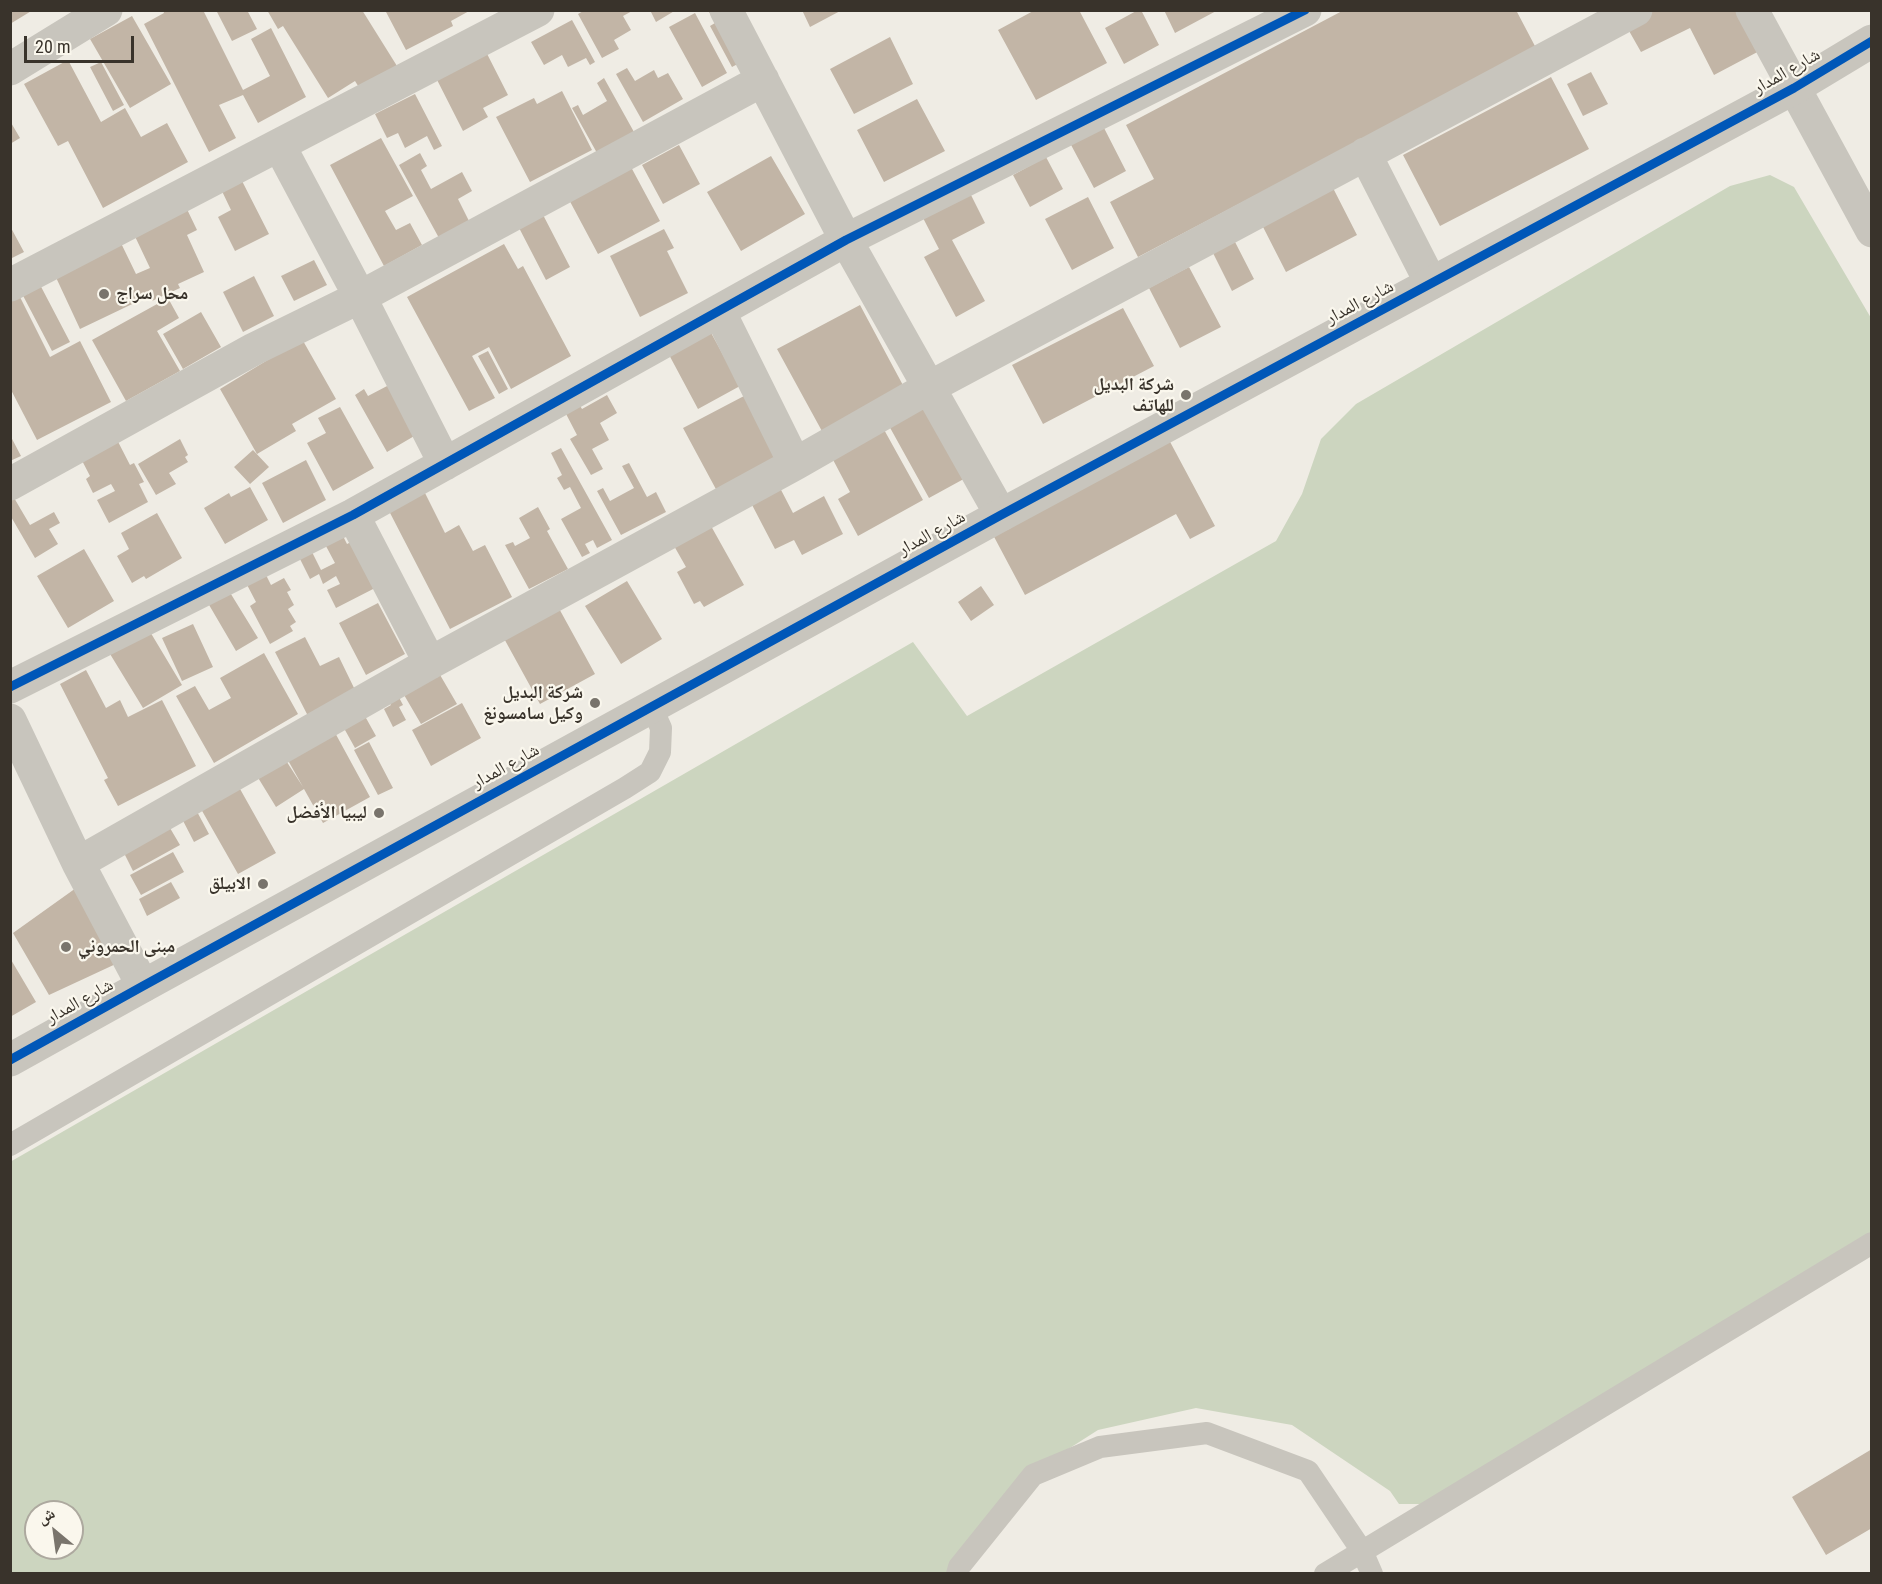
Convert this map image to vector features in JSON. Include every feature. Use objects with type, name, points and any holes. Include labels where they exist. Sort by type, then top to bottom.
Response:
[{"type":"street","points":[[10,69],[73,19],[106,10]]},
{"type":"street","points":[[10,285],[538,10]]},
{"type":"street","points":[[726,10],[846,240],[1001,515]]},
{"type":"street","points":[[10,687],[353,515],[846,240],[1305,10]]},
{"type":"street","points":[[78,863],[430,663],[795,464],[928,388],[1636,10]]},
{"type":"street","points":[[1752,10],[1872,231]]},
{"type":"street","name":"شارع المدار","points":[[10,1060],[1001,515],[1794,88],[1872,41]]},
{"type":"street","points":[[10,484],[254,349],[360,297],[763,80]]},
{"type":"street","points":[[279,145],[445,464]]},
{"type":"street","points":[[1365,154],[1431,283]]},
{"type":"street","points":[[719,311],[795,464]]},
{"type":"street","points":[[353,515],[430,663]]},
{"type":"street","points":[[10,720],[78,863],[143,986]]},
{"type":"lane","points":[[10,1145],[650,772],[660,752],[661,728],[651,706]]},
{"type":"lane","points":[[1325,1574],[1872,1243]]},
{"type":"lane","points":[[957,1574],[959,1567],[1033,1475],[1100,1448],[1207,1432],[1308,1471],[1362,1551],[1372,1574]]},
{"type":"green space","points":[[1770,175],[1794,187],[1871,318],[1871,1233],[1424,1504],[1399,1504],[1390,1491],[1292,1425],[1196,1408],[1098,1430],[1026,1476],[960,1573],[11,1573],[10,1162],[913,642],[967,716],[1276,541],[1302,494],[1321,439],[1356,404],[1730,186]]},
{"type":"building","points":[[10,10],[33,10],[10,24]]},
{"type":"building","points":[[163,10],[203,10],[243,90],[270,76],[251,39],[271,28],[306,97],[258,123],[243,95],[219,105],[236,138],[209,152],[144,24],[164,13]]},
{"type":"building","points":[[216,10],[247,10],[257,29],[232,41]]},
{"type":"building","points":[[267,10],[362,10],[397,66],[360,89],[355,81],[328,98],[283,26],[278,29]]},
{"type":"building","points":[[385,10],[471,10],[451,21],[453,26],[406,50]]},
{"type":"building","points":[[585,10],[634,10],[623,16],[631,30],[614,40],[619,49],[602,58],[578,14]]},
{"type":"building","points":[[650,10],[676,10],[656,22]]},
{"type":"building","points":[[708,10],[726,10],[751,57],[732,67],[710,26],[715,23]]},
{"type":"building","points":[[802,10],[842,10],[810,27]]},
{"type":"building","points":[[1035,10],[1079,10],[1107,63],[1036,100],[998,30]]},
{"type":"building","points":[[1141,10],[1159,45],[1124,64],[1105,28]]},
{"type":"building","points":[[1164,10],[1218,10],[1175,33]]},
{"type":"building","points":[[1344,10],[1516,10],[1536,48],[1138,257],[1110,202],[1154,179],[1126,125]]},
{"type":"building","points":[[1645,10],[1745,10],[1765,48],[1714,75],[1690,28],[1641,52],[1624,22]]},
{"type":"building","points":[[695,13],[727,73],[702,87],[669,27]]},
{"type":"building","points":[[132,16],[171,84],[130,108],[90,39]]},
{"type":"building","points":[[572,20],[595,62],[590,65],[586,58],[568,67],[562,55],[544,65],[531,42]]},
{"type":"building","points":[[890,37],[913,84],[854,114],[830,69]]},
{"type":"building","points":[[481,42],[508,95],[483,108],[488,117],[463,131],[431,68]]},
{"type":"building","points":[[68,60],[101,122],[125,108],[141,137],[167,123],[188,162],[103,208],[68,141],[58,146],[24,84]]},
{"type":"building","points":[[101,62],[124,105],[113,111],[90,67]]},
{"type":"building","points":[[627,68],[635,81],[654,70],[658,78],[668,73],[683,99],[643,122],[616,74]]},
{"type":"building","points":[[1591,72],[1608,104],[1583,116],[1567,84]]},
{"type":"building","points":[[1551,77],[1589,149],[1440,226],[1403,155]]},
{"type":"building","points":[[604,78],[634,132],[597,153],[572,108],[578,105],[583,115],[607,101],[597,83]]},
{"type":"building","points":[[562,91],[592,150],[530,182],[496,117],[534,98],[537,104]]},
{"type":"building","points":[[415,94],[442,146],[434,150],[427,136],[405,148],[398,133],[387,138],[375,114]]},
{"type":"building","points":[[917,99],[945,151],[884,182],[857,130]]},
{"type":"building","points":[[10,121],[20,138],[10,144]]},
{"type":"building","points":[[1103,126],[1126,171],[1094,188],[1070,143]]},
{"type":"building","points":[[381,138],[413,196],[385,211],[396,230],[410,223],[422,245],[384,266],[330,165]]},
{"type":"building","points":[[679,145],[700,184],[663,204],[642,165]]},
{"type":"building","points":[[420,153],[427,166],[421,170],[431,189],[462,172],[472,191],[458,199],[469,221],[439,238],[399,165]]},
{"type":"building","points":[[771,156],[805,214],[741,251],[707,192]]},
{"type":"building","points":[[1046,157],[1063,189],[1030,207],[1013,175]]},
{"type":"building","points":[[631,167],[660,221],[598,254],[566,194]]},
{"type":"building","points":[[240,177],[269,234],[235,251],[218,217],[231,210],[220,187]]},
{"type":"building","points":[[1333,188],[1357,235],[1286,272],[1262,225]]},
{"type":"building","points":[[969,191],[985,223],[952,240],[985,301],[956,317],[924,257],[939,249],[922,216]]},
{"type":"building","points":[[1088,197],[1114,248],[1072,270],[1045,219]]},
{"type":"building","points":[[184,203],[197,230],[187,235],[204,272],[178,284],[180,288],[152,301],[149,296],[80,329],[53,271],[119,239],[136,274],[150,268],[131,228]]},
{"type":"building","points":[[540,209],[570,267],[546,280],[516,222]]},
{"type":"building","points":[[10,226],[24,252],[10,259]]},
{"type":"building","points":[[664,229],[674,248],[667,251],[688,293],[640,317],[610,256]]},
{"type":"building","points":[[1234,240],[1254,279],[1232,291],[1212,251]]},
{"type":"building","points":[[504,244],[518,269],[523,266],[571,356],[511,389],[489,347],[472,356],[495,398],[469,411],[407,297]]},
{"type":"building","points":[[314,260],[327,285],[294,301],[281,276]]},
{"type":"building","points":[[1189,267],[1221,327],[1180,348],[1149,288]]},
{"type":"building","points":[[254,276],[274,316],[243,332],[223,292]]},
{"type":"building","points":[[37,279],[70,342],[52,351],[19,288]]},
{"type":"building","points":[[18,293],[50,357],[80,341],[111,402],[37,440],[10,388],[10,297]]},
{"type":"building","points":[[168,298],[179,318],[157,331],[180,371],[126,401],[92,340]]},
{"type":"building","points":[[860,305],[905,389],[823,433],[777,349]]},
{"type":"building","points":[[1123,308],[1154,366],[1043,424],[1012,365]]},
{"type":"building","points":[[201,312],[221,347],[183,369],[163,334]]},
{"type":"building","points":[[709,329],[740,386],[698,409],[667,351]]},
{"type":"building","points":[[302,339],[336,399],[292,424],[296,431],[257,454],[220,389]]},
{"type":"building","points":[[488,351],[508,389],[499,394],[478,356]]},
{"type":"building","points":[[389,385],[416,435],[387,452],[355,395],[364,389],[368,396]]},
{"type":"building","points":[[607,395],[617,413],[600,423],[609,440],[592,449],[603,469],[591,475],[570,439],[577,435],[565,412],[579,404],[582,409]]},
{"type":"building","points":[[744,396],[778,462],[718,493],[683,428]]},
{"type":"building","points":[[930,401],[971,475],[929,498],[888,424]]},
{"type":"building","points":[[340,407],[374,468],[333,491],[307,443],[326,433],[318,418]]},
{"type":"building","points":[[882,426],[923,500],[858,536],[838,499],[850,492],[830,454]]},
{"type":"building","points":[[112,430],[130,465],[134,463],[144,482],[139,484],[148,502],[109,523],[97,500],[115,491],[111,484],[93,493],[86,479],[90,476],[76,449]]},
{"type":"building","points":[[10,435],[21,456],[10,461]]},
{"type":"building","points":[[1168,438],[1215,526],[1190,539],[1176,514],[1025,595],[992,533]]},
{"type":"building","points":[[180,439],[188,455],[185,457],[188,462],[169,473],[176,484],[156,495],[138,464]]},
{"type":"building","points":[[561,448],[612,540],[597,548],[593,540],[585,544],[590,553],[582,557],[561,519],[581,508],[570,487],[564,490],[557,478],[562,475],[551,453]]},
{"type":"building","points":[[253,450],[269,467],[250,484],[234,467]]},
{"type":"building","points":[[306,460],[326,500],[283,523],[262,483]]},
{"type":"building","points":[[629,463],[647,497],[656,492],[666,512],[621,535],[597,491],[603,488],[610,501],[634,488],[622,466]]},
{"type":"building","points":[[779,486],[793,513],[824,496],[843,534],[802,555],[794,540],[775,549],[750,501]]},
{"type":"building","points":[[250,487],[268,520],[225,544],[204,508],[229,493],[231,497]]},
{"type":"building","points":[[10,491],[30,525],[54,512],[60,523],[49,529],[58,544],[35,558],[10,515]]},
{"type":"building","points":[[424,491],[445,533],[459,525],[473,551],[485,545],[512,597],[450,629],[388,509]]},
{"type":"building","points":[[538,507],[550,529],[547,531],[568,569],[529,589],[505,545],[513,542],[515,546],[530,538],[519,518]]},
{"type":"building","points":[[157,513],[182,558],[146,579],[144,576],[132,583],[117,556],[129,549],[121,533]]},
{"type":"building","points":[[706,517],[744,585],[704,607],[700,601],[694,604],[677,572],[686,567],[669,537]]},
{"type":"building","points":[[337,524],[347,544],[353,541],[377,587],[336,608],[327,590],[340,584],[336,576],[323,584],[319,574],[310,579],[297,553],[309,546],[321,570],[335,563],[319,533]]},
{"type":"building","points":[[84,549],[114,601],[68,628],[37,576]]},
{"type":"building","points":[[263,569],[271,585],[284,578],[291,590],[287,592],[294,605],[288,609],[296,622],[290,626],[293,631],[270,644],[250,606],[256,602],[244,579]]},
{"type":"building","points":[[627,581],[662,639],[621,664],[585,606]]},
{"type":"building","points":[[226,586],[258,638],[236,651],[205,598]]},
{"type":"building","points":[[981,586],[994,605],[971,621],[958,602]]},
{"type":"building","points":[[378,603],[405,654],[366,675],[339,623]]},
{"type":"building","points":[[556,603],[595,674],[540,704],[501,633]]},
{"type":"building","points":[[193,624],[213,667],[182,681],[162,638]]},
{"type":"building","points":[[146,625],[182,685],[143,708],[107,649]]},
{"type":"building","points":[[305,637],[320,666],[339,657],[356,692],[308,716],[275,652]]},
{"type":"building","points":[[264,653],[298,714],[214,763],[176,696],[195,686],[209,710],[231,698],[220,678]]},
{"type":"building","points":[[436,668],[457,704],[421,724],[400,688]]},
{"type":"building","points":[[86,670],[106,708],[120,700],[128,717],[162,700],[196,766],[118,806],[104,780],[108,778],[60,684]]},
{"type":"building","points":[[394,688],[403,705],[399,707],[406,720],[393,727],[384,709],[391,705],[384,694]]},
{"type":"building","points":[[462,703],[481,738],[431,766],[412,730]]},
{"type":"building","points":[[361,709],[376,736],[355,748],[340,721]]},
{"type":"building","points":[[333,729],[370,797],[323,823],[304,789],[276,807],[257,776],[285,759],[303,787],[285,755]]},
{"type":"building","points":[[369,742],[393,788],[378,795],[354,750]]},
{"type":"building","points":[[235,780],[276,853],[238,874],[197,802]]},
{"type":"building","points":[[194,806],[209,834],[194,842],[179,813]]},
{"type":"building","points":[[170,828],[180,845],[133,871],[124,853]]},
{"type":"building","points":[[173,852],[184,872],[141,895],[130,875]]},
{"type":"building","points":[[171,882],[180,898],[147,916],[139,899]]},
{"type":"building","name":"مبنى الحمروني","points":[[76,888],[120,962],[49,995],[13,933]]},
{"type":"building","points":[[10,958],[36,1002],[10,1017]]},
{"type":"building","points":[[1872,1449],[1872,1528],[1826,1555],[1792,1497]]},
{"type":"cycle path","points":[[10,687],[353,515],[846,240],[1305,10]]},
{"type":"cycle path","points":[[10,1060],[1001,515],[1794,88],[1872,41]]},
{"type":"place","name":"محل سراج","points":[[104,294]]},
{"type":"place","name":"شركة البديل للهاتف","points":[[1186,395]]},
{"type":"place","name":"شركة البديل وكيل سامسونغ","points":[[595,703]]},
{"type":"place","name":"ليبيا الأفضل","points":[[379,813]]},
{"type":"place","name":"الابيلق","points":[[263,884]]},
{"type":"place","name":"مبنى الحمروني","points":[[66,947]]}]
